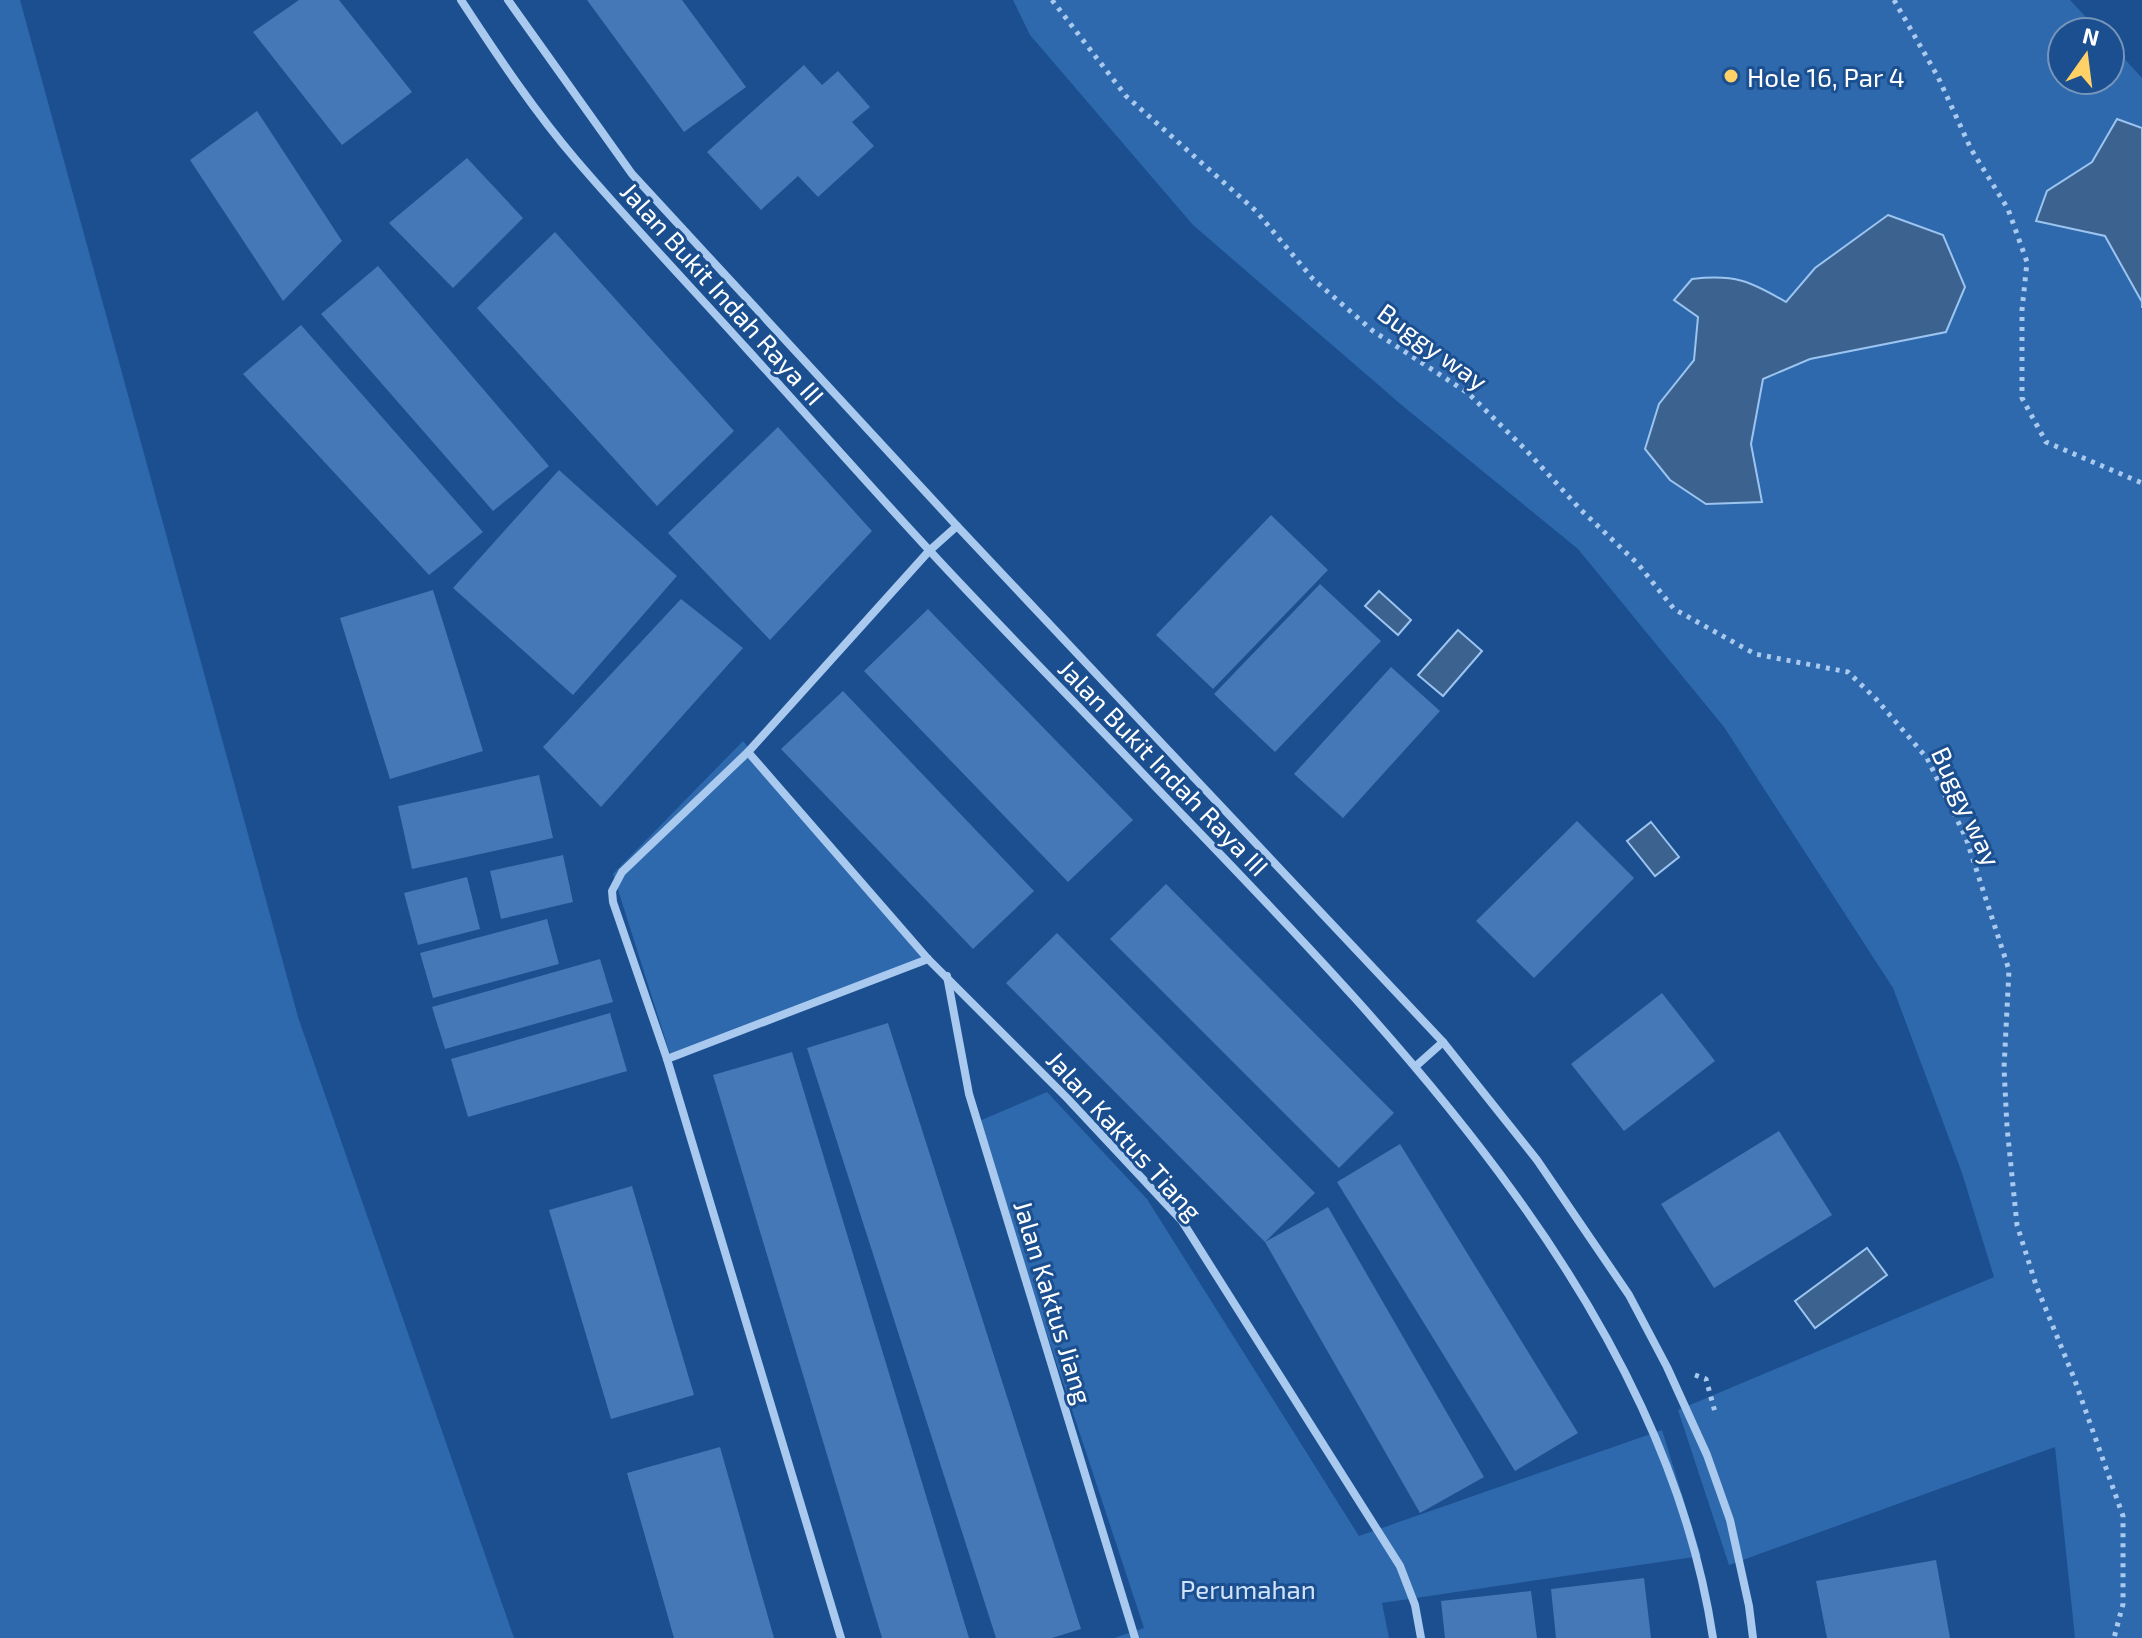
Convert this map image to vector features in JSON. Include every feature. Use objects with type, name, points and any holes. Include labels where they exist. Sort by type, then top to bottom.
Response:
[{"type":"street","name":"Jalan Bukit Indah Raya III","points":[[461,0],[496,54],[574,158],[929,551],[1282,919],[1416,1066],[1508,1184],[1593,1313],[1629,1381],[1673,1480],[1689,1529],[1713,1638]]},
{"type":"street","points":[[508,0],[632,174],[957,526],[1443,1042],[1537,1160],[1629,1295],[1667,1367],[1707,1455],[1730,1520],[1753,1638]]},
{"type":"street","points":[[841,1638],[667,1059],[613,902],[612,891],[622,872],[748,752],[929,551],[957,526]]},
{"type":"street","name":"Jalan Kaktus Tiang","points":[[748,752],[928,959],[1077,1107],[1182,1221],[1400,1566],[1415,1605],[1421,1638]]},
{"type":"street","points":[[667,1059],[928,959]]},
{"type":"street","name":"Jalan Kaktus Jiang","points":[[947,975],[969,1094],[1135,1638]]},
{"type":"street","points":[[1416,1066],[1443,1042]]},
{"type":"path","name":"Buggy way","points":[[1052,0],[1126,96],[1256,211],[1313,279],[1373,331],[1468,393],[1638,564],[1674,609],[1755,654],[1848,672],[1927,758],[1966,838],[2009,970],[2004,1068],[2017,1225],[2036,1285],[2074,1378],[2123,1516],[2123,1604],[2114,1638]]},
{"type":"path","points":[[1894,0],[1938,77],[1971,149],[2008,209],[2027,262],[2022,310],[2022,398],[2046,442],[2142,483]]},
{"type":"green space","points":[[0,0],[20,0],[298,1017],[514,1638],[0,1638]]},
{"type":"green space","points":[[1013,0],[2070,0],[2085,16],[2046,16],[2046,96],[2126,96],[2126,60],[2142,78],[2142,1638],[2075,1638],[2055,1447],[1729,1565],[1678,1410],[1994,1277],[1962,1173],[1893,988],[1724,727],[1578,549],[1404,407],[1193,225],[1030,35]]},
{"type":"green space","points":[[743,741],[924,959],[670,1054],[613,874]]},
{"type":"green space","name":"Perumahan","points":[[1047,1092],[1147,1199],[1359,1536],[1662,1430],[1701,1556],[1382,1603],[1389,1638],[1114,1638],[1144,1628],[977,1122]]},
{"type":"shaded area","points":[[2117,119],[2142,128],[2142,302],[2105,236],[2036,221],[2047,191],[2092,162]]},
{"type":"shaded area","points":[[1888,215],[1943,235],[1965,287],[1946,332],[1810,359],[1763,379],[1751,444],[1762,502],[1706,504],[1670,480],[1645,449],[1659,404],[1694,360],[1698,317],[1674,300],[1692,279],[1720,278],[1752,284],[1786,302],[1815,268]]},
{"type":"shaded area","points":[[1379,591],[1411,620],[1398,635],[1365,606]]},
{"type":"shaded area","points":[[1458,630],[1482,651],[1443,696],[1418,675]]},
{"type":"shaded area","points":[[1651,822],[1679,857],[1655,876],[1627,841]]},
{"type":"shaded area","points":[[1867,1248],[1887,1275],[1815,1328],[1795,1301]]},
{"type":"building","points":[[299,0],[339,0],[412,92],[342,145],[253,32]]},
{"type":"building","points":[[587,0],[682,0],[746,87],[684,132]]},
{"type":"building","points":[[804,65],[822,85],[838,71],[870,107],[852,122],[874,146],[818,197],[798,176],[761,210],[707,152]]},
{"type":"building","points":[[257,111],[342,241],[283,301],[190,160]]},
{"type":"building","points":[[467,158],[523,218],[453,288],[389,223]]},
{"type":"building","points":[[555,232],[734,431],[657,506],[477,308]]},
{"type":"building","points":[[378,266],[549,466],[493,511],[321,314]]},
{"type":"building","points":[[301,325],[483,532],[429,575],[243,374]]},
{"type":"building","points":[[778,427],[872,531],[770,640],[668,533]]},
{"type":"building","points":[[559,470],[677,576],[573,695],[453,588]]},
{"type":"building","points":[[1271,515],[1328,570],[1213,689],[1156,635]]},
{"type":"building","points":[[1320,584],[1381,641],[1275,752],[1214,694]]},
{"type":"building","points":[[433,590],[483,751],[390,779],[340,618]]},
{"type":"building","points":[[681,599],[743,648],[601,807],[543,747]]},
{"type":"building","points":[[928,609],[1133,820],[1068,882],[864,671]]},
{"type":"building","points":[[1391,667],[1440,711],[1343,818],[1294,774]]},
{"type":"building","points":[[843,691],[1034,891],[973,949],[781,749]]},
{"type":"building","points":[[539,775],[553,838],[412,869],[398,806]]},
{"type":"building","points":[[1577,821],[1634,878],[1534,978],[1476,921]]},
{"type":"building","points":[[563,855],[573,902],[501,919],[490,871]]},
{"type":"building","points":[[467,877],[480,929],[418,945],[404,893]]},
{"type":"building","points":[[1166,884],[1394,1113],[1339,1168],[1110,939]]},
{"type":"building","points":[[547,919],[559,964],[433,998],[420,953]]},
{"type":"building","points":[[1057,933],[1315,1193],[1265,1242],[1006,983]]},
{"type":"building","points":[[600,959],[613,1002],[445,1049],[432,1007]]},
{"type":"building","points":[[1662,993],[1715,1061],[1624,1131],[1571,1064]]},
{"type":"building","points":[[610,1013],[627,1071],[468,1117],[451,1059]]},
{"type":"building","points":[[888,1023],[1081,1629],[1052,1638],[996,1638],[807,1048]]},
{"type":"building","points":[[792,1052],[969,1638],[882,1638],[713,1075]]},
{"type":"building","points":[[1779,1131],[1832,1215],[1714,1288],[1661,1204]]},
{"type":"building","points":[[1400,1144],[1578,1433],[1515,1471],[1337,1182]]},
{"type":"building","points":[[632,1186],[694,1395],[611,1419],[549,1210]]},
{"type":"building","points":[[1328,1207],[1484,1477],[1420,1513],[1265,1242]]},
{"type":"building","points":[[720,1447],[774,1638],[674,1638],[627,1473]]},
{"type":"building","points":[[1936,1560],[1950,1638],[1827,1638],[1816,1581]]},
{"type":"building","points":[[1644,1578],[1651,1638],[1556,1638],[1551,1589]]},
{"type":"building","points":[[1531,1591],[1537,1638],[1445,1638],[1441,1601]]},
{"type":"place","name":"Hole 16, Par 4","points":[[1731,76]]}]
